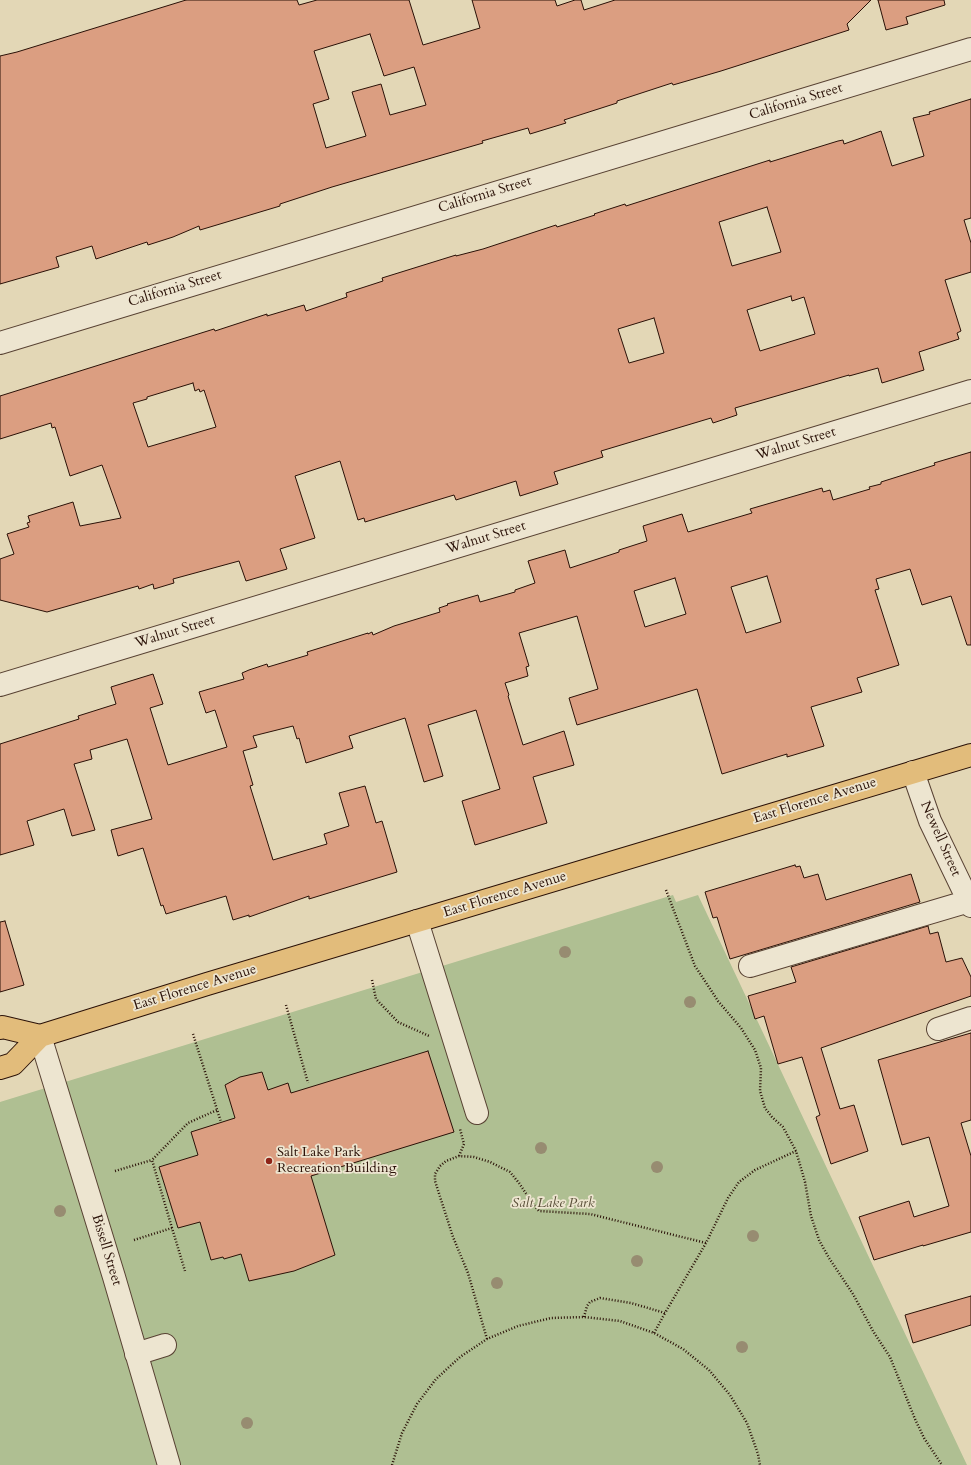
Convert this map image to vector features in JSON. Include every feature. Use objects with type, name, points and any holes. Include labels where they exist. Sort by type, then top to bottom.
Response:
[{"type":"main road","name":"East Florence Avenue","points":[[0,1068],[13,1064],[40,1036],[200,986],[971,755]]},
{"type":"main road","points":[[0,1028],[2,1027],[40,1036]]},
{"type":"street","name":"California Street","points":[[0,343],[971,49]]},
{"type":"street","name":"Walnut Street","points":[[0,685],[971,391]]},
{"type":"street","name":"Newell Street","points":[[913,772],[930,821],[970,904]]},
{"type":"street","points":[[750,966],[970,904]]},
{"type":"street","points":[[417,921],[477,1113]]},
{"type":"street","points":[[938,1029],[971,1018]]},
{"type":"street","name":"Bissell Street","points":[[40,1036],[114,1277],[169,1465]]},
{"type":"street","points":[[136,1354],[166,1345]]},
{"type":"path","points":[[666,890],[695,966],[718,1001],[741,1028],[756,1050],[761,1068],[760,1091],[765,1108],[783,1127],[796,1151],[805,1182],[811,1216],[819,1240],[890,1357],[915,1420],[942,1465]]},
{"type":"path","points":[[372,980],[376,999],[398,1022],[431,1038]]},
{"type":"path","points":[[286,1005],[308,1083]]},
{"type":"path","points":[[192,1034],[221,1122]]},
{"type":"path","points":[[115,1171],[152,1160],[188,1123],[217,1110]]},
{"type":"path","points":[[459,1126],[464,1144],[459,1156]]},
{"type":"path","points":[[654,1333],[706,1242],[728,1198],[739,1182],[755,1170],[796,1151]]},
{"type":"path","points":[[487,1339],[468,1273],[453,1237],[435,1181],[435,1174],[440,1166],[446,1161],[459,1156],[474,1158],[490,1162],[510,1172],[533,1204],[540,1211],[590,1214],[706,1242]]},
{"type":"path","points":[[152,1160],[185,1271]]},
{"type":"path","points":[[134,1240],[172,1228]]},
{"type":"path","points":[[584,1316],[590,1302],[600,1298],[631,1303],[665,1313]]},
{"type":"path","points":[[392,1465],[402,1433],[421,1399],[436,1378],[460,1357],[487,1339],[518,1326],[551,1318],[584,1316],[620,1321],[654,1333],[683,1349],[709,1370],[730,1395],[747,1423],[758,1454],[760,1465]]},
{"type":"green space","name":"Salt Lake Park","points":[[673,895],[676,902],[698,895],[967,1465],[0,1465],[0,1102]]},
{"type":"building","points":[[186,0],[297,0],[299,5],[317,0],[409,0],[423,45],[480,28],[472,0],[555,0],[557,6],[575,0],[581,0],[584,10],[615,0],[871,0],[847,24],[849,30],[721,71],[673,85],[672,83],[617,101],[617,103],[564,120],[566,123],[530,134],[528,128],[482,141],[483,143],[332,187],[280,204],[280,206],[200,230],[199,226],[173,237],[148,245],[147,242],[96,259],[92,246],[56,257],[59,267],[0,284],[0,56]],"holes":[[[370,34],[384,76],[414,67],[426,105],[390,115],[381,84],[352,92],[366,136],[326,148],[313,104],[329,99],[314,51]]]},
{"type":"building","points":[[878,0],[944,0],[945,5],[906,17],[908,24],[886,30]]},
{"type":"building","points":[[971,99],[971,218],[964,220],[971,243],[971,272],[945,280],[961,331],[957,333],[959,339],[919,352],[924,370],[882,383],[878,368],[735,408],[737,415],[713,423],[711,418],[601,451],[603,457],[554,472],[558,484],[520,496],[516,481],[456,500],[454,495],[365,522],[364,518],[358,520],[340,461],[295,476],[315,538],[280,549],[287,569],[246,581],[239,561],[173,579],[174,583],[154,589],[153,584],[139,589],[138,586],[47,612],[0,600],[0,559],[14,554],[7,534],[29,527],[27,523],[30,522],[28,516],[73,502],[80,526],[121,518],[102,465],[70,476],[55,427],[52,428],[51,423],[0,439],[0,396],[214,329],[215,331],[267,314],[267,316],[304,305],[306,311],[347,297],[346,293],[383,281],[382,278],[456,255],[483,249],[556,225],[557,227],[625,204],[626,206],[770,160],[770,162],[838,141],[843,140],[844,144],[881,131],[892,166],[924,156],[913,118],[930,114],[929,112]],"holes":[[[767,207],[781,252],[732,266],[719,222]],[[791,296],[792,301],[804,297],[815,334],[760,351],[747,310]],[[654,318],[664,353],[629,363],[618,329]],[[193,383],[195,391],[199,389],[200,392],[204,390],[216,427],[148,447],[133,403],[147,399],[147,397]]]},
{"type":"building","points":[[971,452],[971,645],[967,645],[951,596],[922,605],[910,569],[876,579],[879,589],[875,590],[899,665],[857,678],[862,692],[811,707],[824,746],[787,757],[787,754],[722,774],[697,689],[577,725],[569,698],[598,689],[577,616],[519,633],[529,666],[526,667],[528,676],[505,683],[523,745],[564,731],[574,765],[533,777],[547,823],[475,845],[462,801],[500,789],[476,710],[428,725],[443,776],[424,782],[405,718],[349,736],[353,748],[306,763],[299,738],[297,739],[293,726],[253,736],[257,747],[243,751],[253,785],[250,786],[273,860],[327,844],[324,834],[349,826],[339,793],[365,786],[376,823],[382,821],[397,872],[309,899],[309,896],[249,917],[249,915],[233,920],[226,896],[166,914],[163,905],[161,906],[143,848],[118,856],[111,830],[152,819],[127,739],[90,750],[92,759],[74,764],[95,830],[72,836],[64,809],[27,821],[34,845],[0,855],[0,744],[79,719],[78,716],[116,704],[111,687],[153,674],[163,704],[150,708],[168,765],[227,747],[215,710],[206,713],[199,692],[244,679],[242,673],[249,670],[267,664],[268,667],[308,655],[307,652],[368,633],[372,632],[373,635],[394,626],[440,612],[439,608],[448,605],[447,604],[478,595],[480,602],[515,592],[515,590],[535,583],[528,561],[565,550],[570,568],[647,541],[643,526],[682,514],[688,532],[752,513],[750,509],[822,488],[823,492],[830,490],[833,500],[870,489],[869,487],[881,484],[881,482],[935,465],[934,463]],"holes":[[[767,576],[781,622],[746,633],[731,587]],[[675,578],[686,614],[645,627],[634,591]]]},
{"type":"building","points":[[795,865],[796,867],[800,866],[804,878],[818,874],[826,900],[911,874],[920,902],[730,959],[717,917],[713,918],[705,892]]},
{"type":"building","points":[[5,921],[24,985],[0,992],[0,922]]},
{"type":"building","points":[[928,926],[930,934],[938,932],[946,962],[962,958],[971,977],[971,996],[821,1048],[840,1109],[854,1105],[868,1151],[831,1164],[816,1117],[820,1115],[802,1057],[778,1064],[764,1016],[755,1019],[748,996],[796,982],[791,967]]},
{"type":"building","points":[[971,1033],[971,1120],[961,1123],[971,1156],[971,1232],[874,1260],[859,1217],[909,1201],[914,1217],[949,1206],[929,1137],[902,1145],[878,1060]]},
{"type":"building","name":"Salt Lake Park Recreation Building","points":[[428,1051],[454,1132],[311,1176],[335,1255],[294,1271],[249,1281],[241,1254],[224,1259],[223,1257],[211,1260],[200,1222],[178,1228],[159,1167],[198,1155],[191,1132],[235,1118],[225,1085],[240,1077],[262,1072],[268,1090],[288,1083],[291,1093]]},
{"type":"building","points":[[971,1296],[971,1325],[913,1343],[905,1315]]},
{"type":"place","name":"Salt Lake Park Recreation Building","points":[[269,1161]]}]
